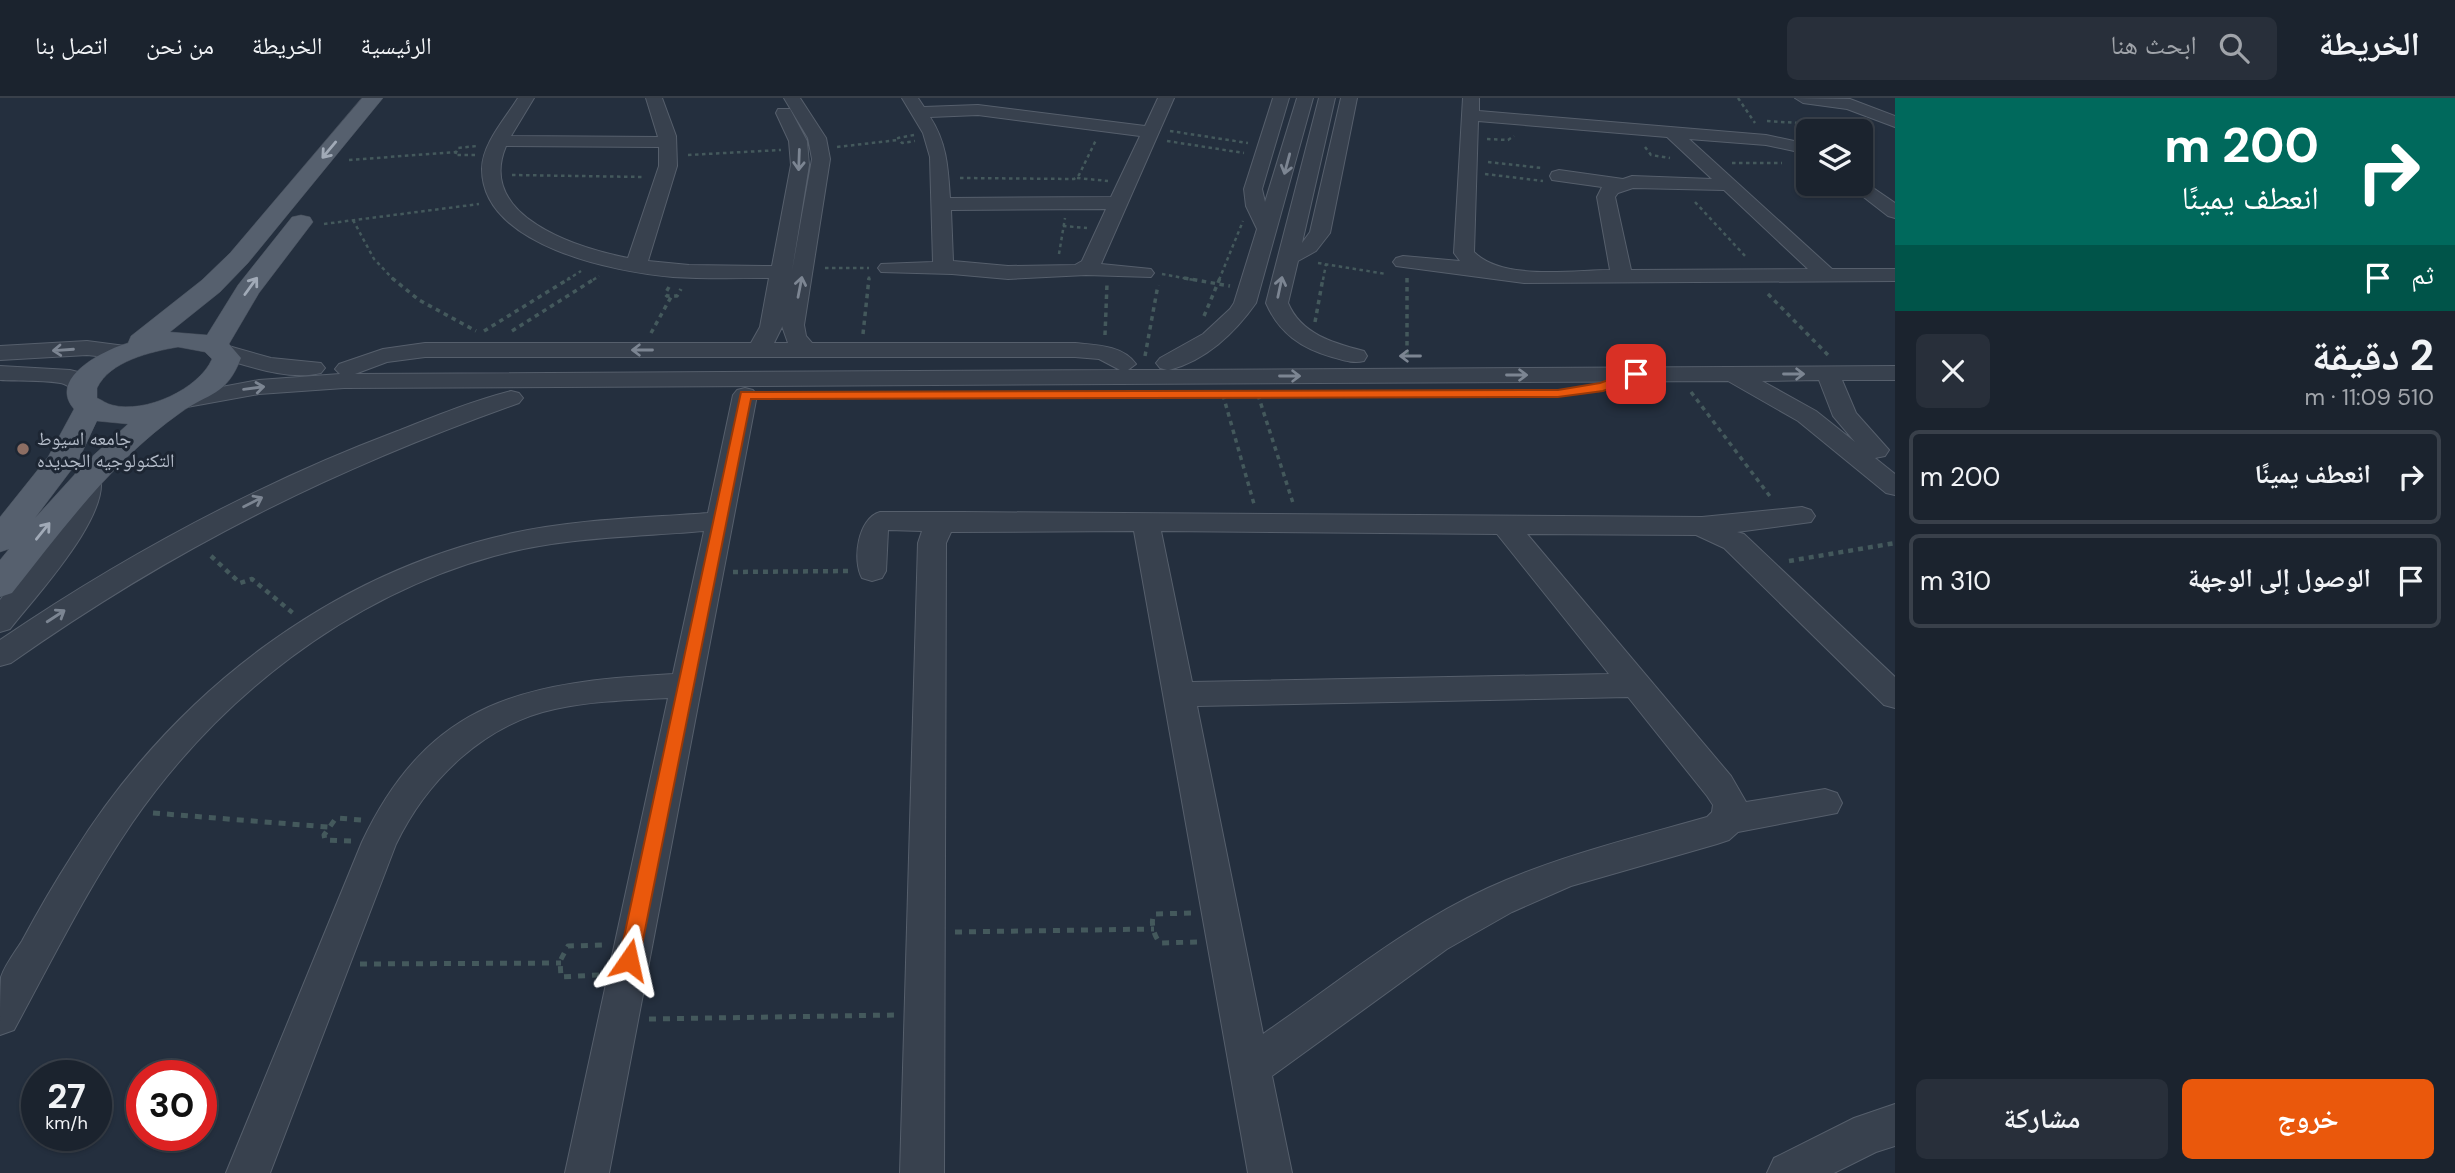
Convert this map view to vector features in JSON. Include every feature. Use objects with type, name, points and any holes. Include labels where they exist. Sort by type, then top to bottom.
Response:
[{"type":"main road","points":[[0,540],[42,490],[78,434],[85,397],[97,368],[127,351],[211,286],[239,258],[373,98]]},
{"type":"main road","points":[[220,348],[247,291],[398,98]]},
{"type":"main road","points":[[0,584],[88,475],[135,432],[204,391],[224,370],[227,360],[220,348],[199,339],[178,339],[127,351]]},
{"type":"main road","points":[[85,397],[100,413],[124,415],[153,412],[180,403]]},
{"type":"street","points":[[526,98],[494,153],[491,175],[500,201],[521,223],[540,235],[620,262],[683,271],[782,272]]},
{"type":"street","points":[[620,262],[666,177],[668,149],[654,98]]},
{"type":"street","points":[[759,350],[771,327],[800,164],[796,134],[775,98]]},
{"type":"street","points":[[792,98],[813,130],[821,148],[821,169],[793,331],[806,350]]},
{"type":"street","points":[[1083,270],[1091,263],[1166,98]]},
{"type":"street","points":[[1264,223],[1253,189],[1281,98]]},
{"type":"street","points":[[1168,363],[1224,330],[1236,317],[1250,289],[1264,223],[1305,98]]},
{"type":"street","points":[[1327,98],[1278,293],[1280,313],[1298,333],[1311,341],[1356,356]]},
{"type":"street","points":[[1287,258],[1309,247],[1320,233],[1349,98]]},
{"type":"street","points":[[1803,98],[1850,104],[1895,122]]},
{"type":"street","points":[[915,105],[978,110],[1150,133]]},
{"type":"street","points":[[915,105],[934,139],[941,204],[942,262],[949,268]]},
{"type":"street","points":[[1486,270],[1464,253],[1470,106],[1672,132],[1793,141]]},
{"type":"street","points":[[1672,132],[1826,275]]},
{"type":"street","points":[[501,141],[668,149]]},
{"type":"street","points":[[1559,176],[1622,184],[1729,185]]},
{"type":"street","points":[[1622,184],[1609,189],[1606,197],[1622,276]]},
{"type":"street","points":[[1873,195],[1895,212]]},
{"type":"street","points":[[941,204],[1117,203]]},
{"type":"street","points":[[879,268],[1152,273]]},
{"type":"street","points":[[1405,269],[1486,270],[1512,276],[1895,275]]},
{"type":"street","points":[[1,358],[87,348],[127,351]]},
{"type":"street","points":[[220,348],[270,365],[346,375],[1733,374],[1828,365]]},
{"type":"street","points":[[346,375],[383,356],[425,350],[1076,349],[1124,361]]},
{"type":"street","points":[[180,403],[259,387],[346,375],[1124,361],[1168,363],[1356,356],[1828,365],[1894,369]]},
{"type":"street","points":[[1,358],[70,377],[85,397]]},
{"type":"street","points":[[1828,365],[1840,407],[1851,426],[1895,465]]},
{"type":"street","points":[[346,375],[375,393],[412,398],[510,398],[1558,393],[1603,387],[1636,374]]},
{"type":"street","points":[[1733,374],[1807,416],[1895,487]]},
{"type":"street","points":[[587,1173],[745,395]]},
{"type":"street","points":[[0,655],[112,580],[280,488],[359,453],[510,398]]},
{"type":"street","points":[[0,621],[78,522],[87,505],[90,488],[88,475]]},
{"type":"street","points":[[0,517],[42,490]]},
{"type":"street","points":[[872,571],[874,529],[880,521],[1700,526],[1795,517]]},
{"type":"street","points":[[0,1016],[121,811],[164,755],[211,706],[262,663],[311,629],[371,594],[427,568],[490,548],[552,536],[719,521]]},
{"type":"street","points":[[922,1173],[932,543],[933,534],[939,526],[950,522]]},
{"type":"street","points":[[1146,522],[1270,1173]]},
{"type":"street","points":[[1504,524],[1718,786],[1730,803],[1730,819]]},
{"type":"street","points":[[1700,526],[1734,541],[1895,696]]},
{"type":"street","points":[[248,1173],[383,832],[409,788],[438,757],[473,731],[511,711],[550,698],[590,691],[686,685]]},
{"type":"street","points":[[1178,694],[1635,685]]},
{"type":"street","points":[[1249,1068],[1434,937],[1499,900],[1566,872],[1717,829],[1730,819],[1825,803]]},
{"type":"street","points":[[1789,1173],[1869,1133],[1895,1125]]},
{"type":"path","points":[[1738,98],[1766,140]]},
{"type":"path","points":[[1752,119],[1796,124]]},
{"type":"path","points":[[1077,178],[1102,126]]},
{"type":"path","points":[[1150,133],[1264,151]]},
{"type":"path","points":[[1150,133],[1264,151]]},
{"type":"path","points":[[821,148],[898,140]]},
{"type":"path","points":[[668,149],[799,149]]},
{"type":"path","points":[[349,160],[456,152]]},
{"type":"path","points":[[1706,163],[1782,163]]},
{"type":"path","points":[[1536,167],[1537,180]]},
{"type":"path","points":[[491,175],[666,177]]},
{"type":"path","points":[[939,177],[1077,178],[1126,183]]},
{"type":"path","points":[[1677,183],[1757,276],[1828,365]]},
{"type":"path","points":[[296,227],[500,201]]},
{"type":"path","points":[[1056,272],[1067,203]]},
{"type":"path","points":[[1189,353],[1239,225],[1245,219],[1264,223]]},
{"type":"path","points":[[353,220],[363,244],[380,268],[405,292],[439,313],[481,333],[530,349]]},
{"type":"path","points":[[481,333],[620,262]]},
{"type":"path","points":[[499,339],[620,262]]},
{"type":"path","points":[[1311,341],[1326,264]]},
{"type":"path","points":[[803,269],[879,268],[861,350]]},
{"type":"path","points":[[1405,269],[1406,356]]},
{"type":"path","points":[[1107,271],[1124,361]]},
{"type":"path","points":[[1124,361],[1152,273],[1250,289]]},
{"type":"path","points":[[642,350],[671,297]]},
{"type":"path","points":[[1678,374],[1795,517]]},
{"type":"path","points":[[1223,394],[1259,523]]},
{"type":"path","points":[[1258,394],[1299,523]]},
{"type":"path","points":[[1760,565],[1895,543]]},
{"type":"path","points":[[211,556],[240,583],[252,579],[311,629]]},
{"type":"path","points":[[709,572],[872,571]]},
{"type":"path","points":[[121,811],[328,827]]},
{"type":"path","points":[[338,818],[383,832],[325,840],[324,835],[333,820],[338,818]]},
{"type":"path","points":[[1154,914],[1223,927],[1160,943],[1152,918],[1154,914]]},
{"type":"path","points":[[926,932],[1154,929]]},
{"type":"path","points":[[568,946],[629,960],[561,977],[559,970],[563,951],[568,946]]},
{"type":"path","points":[[331,965],[561,962]]},
{"type":"path","points":[[617,1020],[925,1014]]},
{"type":"place","name":"جامعه اسيوط التكنولوجيه الجديده","points":[[23,449]]},
{"type":"route","points":[[629,960],[745,395],[1558,393],[1603,387],[1636,374]]}]
